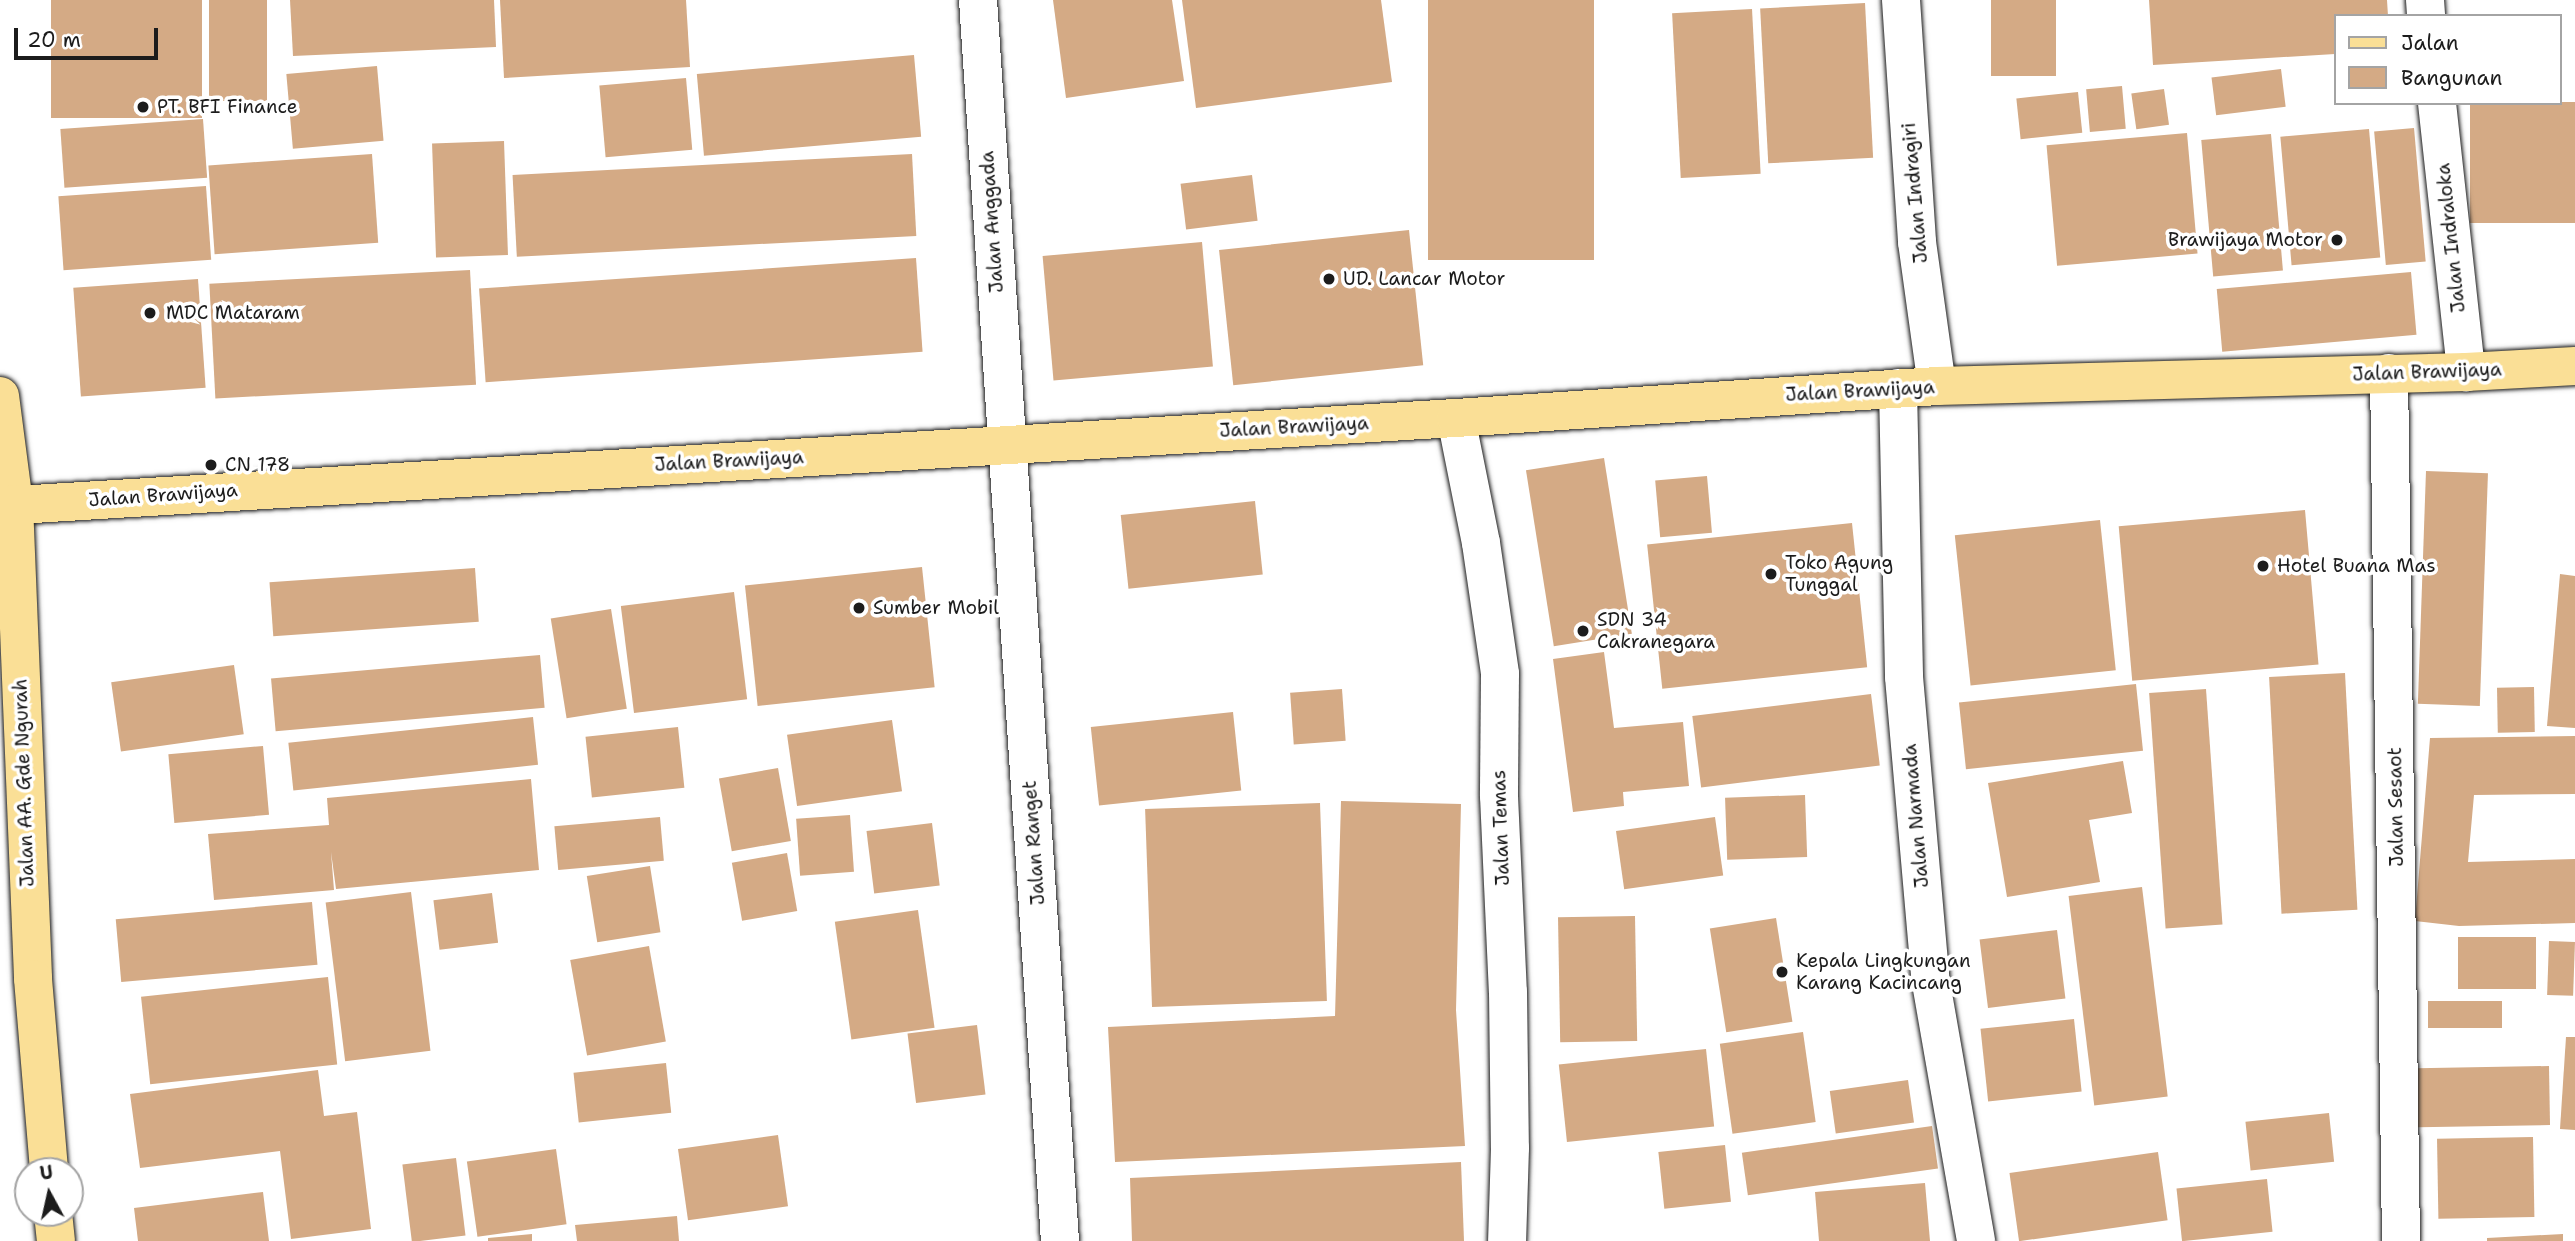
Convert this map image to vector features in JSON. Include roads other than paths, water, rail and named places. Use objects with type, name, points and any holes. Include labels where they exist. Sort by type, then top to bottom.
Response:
[{"type":"main road","name":"Jalan Brawijaya","points":[[7,505],[1456,418],[1898,388],[2466,372],[2575,366]]},
{"type":"main road","name":"Jalan AA. Gde Ngurah","points":[[0,396],[33,979],[48,1157]]},
{"type":"street","name":"Jalan Anggada","points":[[978,0],[1009,445]]},
{"type":"street","name":"Jalan Indragiri","points":[[1901,0],[1917,242],[1937,386]]},
{"type":"street","name":"Jalan Indraloka","points":[[2437,105],[2466,372]]},
{"type":"street","name":"Jalan Sesaot","points":[[2389,373],[2401,1241]]},
{"type":"street","name":"Jalan Narmada","points":[[1898,388],[1903,677],[1930,977],[1976,1241]]},
{"type":"street","name":"Jalan Temas","points":[[1456,418],[1480,543],[1500,674],[1499,796],[1508,992],[1510,1148],[1507,1241]]},
{"type":"street","name":"Jalan Ranget","points":[[1009,445],[1060,1241]]},
{"type":"place","name":"PT. BFI Finance","points":[[143,107]]},
{"type":"place","name":"Brawijaya Motor","points":[[2337,240]]},
{"type":"place","name":"UD. Lancar Motor","points":[[1329,279]]},
{"type":"place","name":"MDC Mataram","points":[[150,313]]},
{"type":"place","name":"CN 178","points":[[211,465]]},
{"type":"place","name":"Hotel Buana Mas","points":[[2263,566]]},
{"type":"place","name":"Toko Agung Tunggal","points":[[1771,574]]},
{"type":"place","name":"Sumber Mobil","points":[[859,608]]},
{"type":"place","name":"SDN 34 Cakranegara","points":[[1583,631]]},
{"type":"place","name":"Kepala Lingkungan Karang Kacincang","points":[[1782,972]]}]
